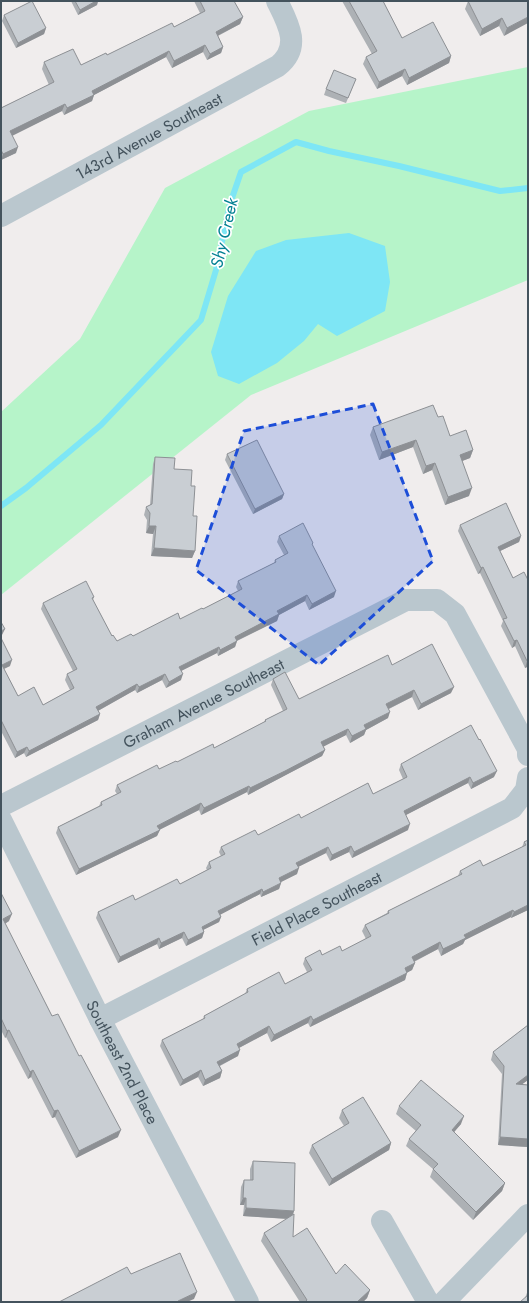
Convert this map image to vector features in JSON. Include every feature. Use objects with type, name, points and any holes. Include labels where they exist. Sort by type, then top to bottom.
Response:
[{"type":"street","name":"143rd Avenue Southeast","points":[[1,216],[278,66],[285,60],[291,51],[291,28],[277,1]]},
{"type":"street","name":"Graham Avenue Southeast","points":[[1,806],[406,600],[437,600],[455,614],[528,749],[528,755]]},
{"type":"street","name":"Field Place Southeast","points":[[100,1019],[512,808],[527,784]]},
{"type":"street","name":"Southeast 2nd Place","points":[[1,820],[100,1019],[248,1302]]},
{"type":"street","points":[[444,1302],[528,1215]]},
{"type":"street","points":[[382,1221],[428,1302]]},
{"type":"highlighted area","points":[[373,404],[433,561],[319,665],[196,570],[244,431]]},
{"type":"green space","points":[[528,67],[528,280],[251,395],[1,595],[1,412],[80,339],[165,188],[309,111]]},
{"type":"water","points":[[349,233],[385,246],[390,282],[385,311],[337,336],[318,324],[304,341],[277,363],[239,384],[218,376],[211,352],[228,296],[256,251],[286,240]]},
{"type":"building","points":[[32,1],[46,28],[18,43],[4,15]]},
{"type":"building","points":[[75,1],[96,1],[80,10]]},
{"type":"building","points":[[200,1],[234,1],[243,17],[216,32],[223,47],[210,54],[205,45],[174,61],[169,51],[92,91],[94,95],[67,108],[65,104],[10,131],[18,147],[3,154],[1,150],[1,108],[54,82],[44,62],[73,49],[81,65],[106,53],[107,55],[172,23],[174,27],[205,11]]},
{"type":"building","points":[[349,1],[383,1],[402,38],[433,22],[451,56],[409,78],[405,69],[379,82],[366,57],[377,51]]},
{"type":"building","points":[[468,1],[528,1],[528,17],[507,28],[502,18],[482,29]]},
{"type":"building","points":[[334,70],[356,79],[348,98],[326,89]]},
{"type":"building","points":[[433,405],[438,417],[443,416],[450,436],[466,430],[473,450],[460,455],[472,488],[448,497],[435,463],[426,466],[416,440],[382,452],[373,427]]},
{"type":"building","points":[[257,440],[284,494],[255,509],[227,454]]},
{"type":"building","points":[[155,457],[175,458],[174,469],[192,470],[191,486],[195,486],[193,516],[197,516],[195,551],[154,548],[156,526],[149,526],[150,513],[146,507],[152,504]]},
{"type":"building","points":[[506,503],[521,536],[498,547],[513,578],[524,572],[528,580],[528,661],[517,640],[514,641],[503,619],[507,618],[483,567],[481,568],[460,525]]},
{"type":"building","points":[[303,523],[336,591],[312,604],[307,595],[277,611],[279,614],[235,637],[237,641],[220,650],[219,647],[179,667],[183,674],[169,682],[165,674],[139,687],[137,684],[96,707],[100,714],[29,751],[27,747],[17,752],[1,720],[1,638],[12,660],[2,665],[18,696],[34,687],[43,705],[74,688],[67,674],[77,669],[43,603],[86,581],[94,597],[92,598],[112,636],[113,635],[117,641],[131,634],[133,636],[178,613],[180,619],[242,589],[238,581],[276,562],[275,560],[288,553],[279,536]]},
{"type":"building","points":[[1,622],[5,629],[1,631]]},
{"type":"building","points":[[432,644],[454,687],[421,704],[414,690],[386,704],[390,712],[364,725],[366,729],[352,736],[348,729],[321,742],[325,750],[285,771],[250,788],[249,786],[204,808],[201,803],[157,826],[160,830],[79,869],[58,827],[102,805],[101,802],[121,792],[117,785],[157,765],[159,769],[176,761],[177,762],[213,744],[214,748],[287,709],[273,679],[285,672],[299,699],[388,655],[392,665]]},
{"type":"building","points":[[471,725],[497,771],[473,783],[470,777],[404,811],[410,824],[354,852],[351,846],[332,855],[328,847],[296,863],[299,868],[279,878],[281,883],[263,892],[262,889],[218,911],[221,917],[202,927],[204,932],[188,940],[184,932],[161,943],[159,938],[120,957],[98,912],[133,895],[135,900],[177,879],[180,884],[211,868],[209,862],[225,854],[221,847],[255,830],[258,835],[299,814],[301,818],[368,783],[373,794],[407,777],[401,764]]},
{"type":"building","points":[[528,840],[528,905],[514,912],[513,910],[464,935],[466,938],[443,949],[440,942],[412,957],[415,963],[405,968],[407,973],[313,1020],[311,1016],[274,1035],[269,1026],[237,1044],[240,1050],[217,1062],[222,1071],[205,1080],[201,1070],[183,1080],[162,1040],[205,1018],[204,1016],[248,992],[247,989],[279,972],[285,984],[312,970],[305,958],[320,950],[322,955],[340,946],[342,951],[371,936],[365,925],[389,913],[388,911],[462,874],[460,871],[480,860],[483,866],[526,845],[524,842]]},
{"type":"building","points":[[1,893],[12,914],[3,919],[52,1016],[58,1014],[79,1056],[81,1055],[121,1130],[79,1151],[58,1110],[54,1111],[33,1070],[30,1072],[9,1030],[7,1031],[1,1018]]},
{"type":"building","points":[[528,1025],[528,1075],[516,1084],[528,1085],[528,1139],[500,1137],[504,1066],[493,1052]]},
{"type":"building","points":[[421,1080],[464,1116],[452,1130],[505,1183],[476,1212],[433,1169],[438,1164],[409,1139],[421,1125],[399,1106]]},
{"type":"building","points":[[363,1097],[391,1143],[332,1179],[312,1145],[349,1123],[342,1110]]},
{"type":"building","points":[[253,1161],[295,1163],[294,1211],[246,1208],[246,1198],[243,1198],[244,1180],[253,1180]]},
{"type":"building","points":[[294,1214],[293,1237],[307,1228],[336,1274],[345,1264],[370,1290],[357,1302],[305,1302],[307,1300],[264,1233]]},
{"type":"building","points":[[180,1253],[197,1292],[178,1302],[59,1302],[127,1267],[131,1274]]},
{"type":"building","points":[[528,1295],[528,1302],[520,1302]]},
{"type":"waterway","name":"Shy Creek","points":[[1,506],[26,488],[101,425],[201,320],[216,270],[230,204],[241,172],[296,142],[500,191],[528,188]]}]
